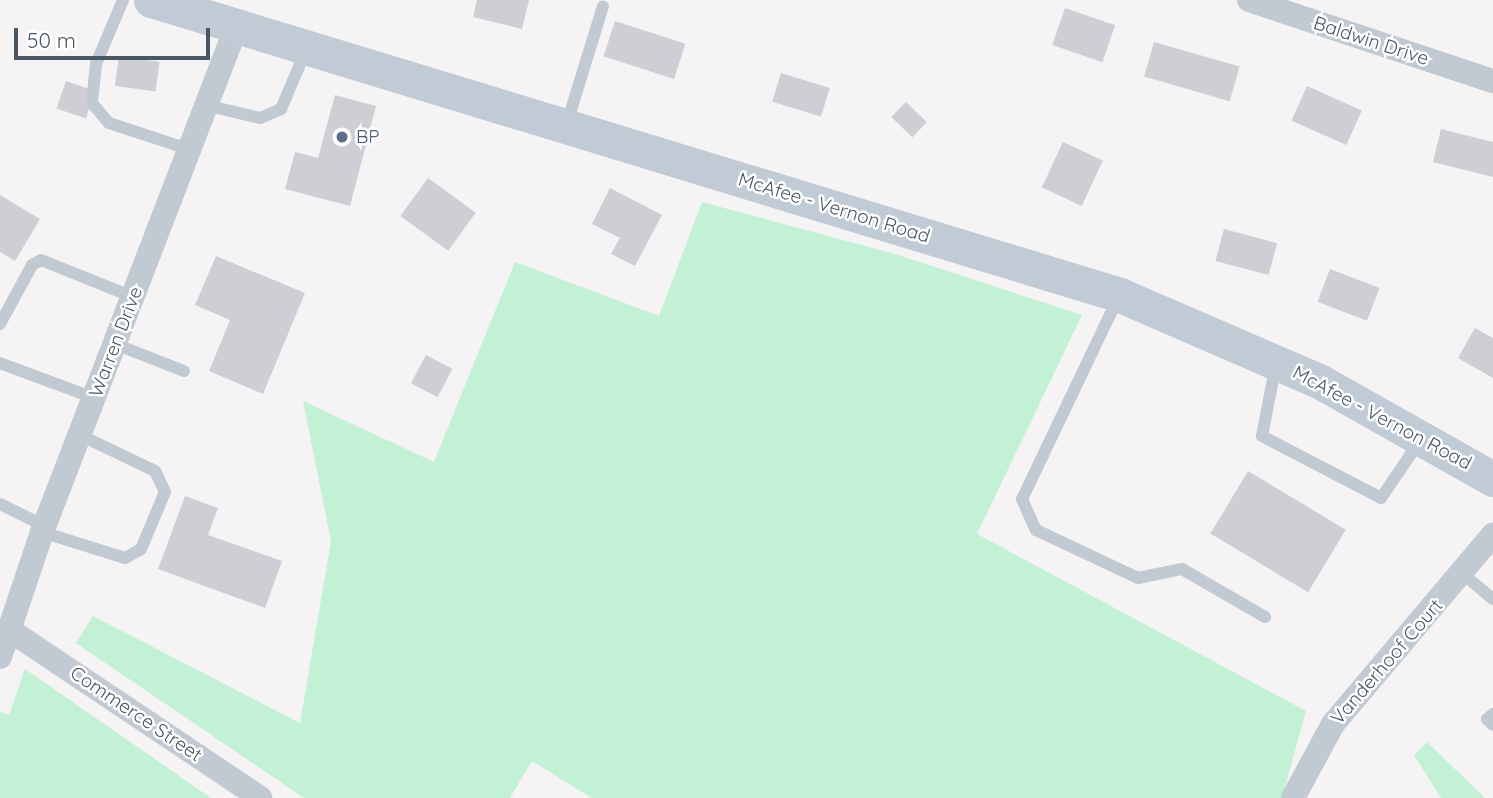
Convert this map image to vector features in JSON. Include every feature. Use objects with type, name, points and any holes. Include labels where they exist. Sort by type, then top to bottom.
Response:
[{"type":"main road","name":"McAfee - Vernon Road","points":[[150,0],[195,7],[236,28],[1120,295],[1277,363],[1493,479]]},
{"type":"street","name":"Baldwin Drive","points":[[1249,0],[1493,81]]},
{"type":"street","name":"Warren Drive","points":[[0,657],[44,529],[209,106],[236,28]]},
{"type":"street","name":"Vanderhoof Court","points":[[1293,798],[1332,724],[1463,574],[1493,535]]},
{"type":"street","name":"Commerce Street","points":[[11,631],[260,798]]},
{"type":"lane","points":[[124,0],[96,64],[92,103],[109,123],[191,150]]},
{"type":"lane","points":[[565,127],[603,6]]},
{"type":"lane","points":[[209,106],[260,118],[281,108],[306,49]]},
{"type":"lane","points":[[0,324],[32,265],[41,260],[133,297]]},
{"type":"lane","points":[[1120,295],[1022,499],[1035,530],[1139,578],[1182,569],[1265,617]]},
{"type":"lane","points":[[115,344],[184,371]]},
{"type":"lane","points":[[0,363],[94,398]]},
{"type":"lane","points":[[1277,363],[1262,436],[1381,498],[1422,439]]},
{"type":"lane","points":[[0,504],[44,529],[125,558],[141,549],[165,492],[155,471],[80,435]]},
{"type":"lane","points":[[1463,574],[1493,599]]},
{"type":"lane","points":[[1493,714],[1488,719],[1493,725]]},
{"type":"green space","points":[[702,202],[895,254],[1082,315],[977,534],[1306,711],[1282,798],[592,798],[532,761],[510,798],[304,798],[76,643],[93,616],[300,723],[331,541],[303,401],[434,462],[515,262],[659,316]]},
{"type":"green space","points":[[25,669],[211,798],[0,798],[0,712],[9,715]]},
{"type":"green space","points":[[1427,742],[1485,798],[1441,798],[1414,755]]},
{"type":"building","points":[[477,0],[529,0],[522,29],[473,17]]},
{"type":"building","points":[[1065,8],[1115,25],[1102,62],[1052,45]]},
{"type":"building","points":[[615,21],[685,44],[674,79],[604,56]]},
{"type":"building","points":[[1154,42],[1240,67],[1230,101],[1144,77]]},
{"type":"building","points":[[119,56],[160,62],[155,91],[115,86]]},
{"type":"building","points":[[781,73],[830,88],[821,117],[772,102]]},
{"type":"building","points":[[66,81],[95,91],[86,119],[57,108]]},
{"type":"building","points":[[1307,86],[1362,110],[1346,145],[1292,121]]},
{"type":"building","points":[[335,95],[376,106],[350,206],[285,189],[295,152],[318,158]]},
{"type":"building","points":[[906,102],[927,122],[912,137],[891,117]]},
{"type":"building","points":[[1441,129],[1493,142],[1493,177],[1433,162]]},
{"type":"building","points":[[1063,142],[1103,161],[1082,206],[1042,187]]},
{"type":"building","points":[[428,178],[476,213],[448,251],[400,216]]},
{"type":"building","points":[[610,188],[662,215],[635,266],[611,254],[620,238],[592,224]]},
{"type":"building","points":[[0,195],[40,219],[15,261],[0,252]]},
{"type":"building","points":[[1224,229],[1277,243],[1269,275],[1215,261]]},
{"type":"building","points":[[216,256],[305,293],[263,394],[209,371],[230,320],[195,305]]},
{"type":"building","points":[[1330,269],[1379,288],[1367,321],[1317,302]]},
{"type":"building","points":[[1475,328],[1493,338],[1493,378],[1458,358]]},
{"type":"building","points":[[426,355],[452,369],[437,397],[411,383]]},
{"type":"building","points":[[1248,471],[1346,530],[1308,592],[1210,534]]},
{"type":"building","points":[[185,496],[218,508],[208,535],[282,561],[265,608],[158,569]]},
{"type":"place","name":"BP","points":[[342,137]]}]
